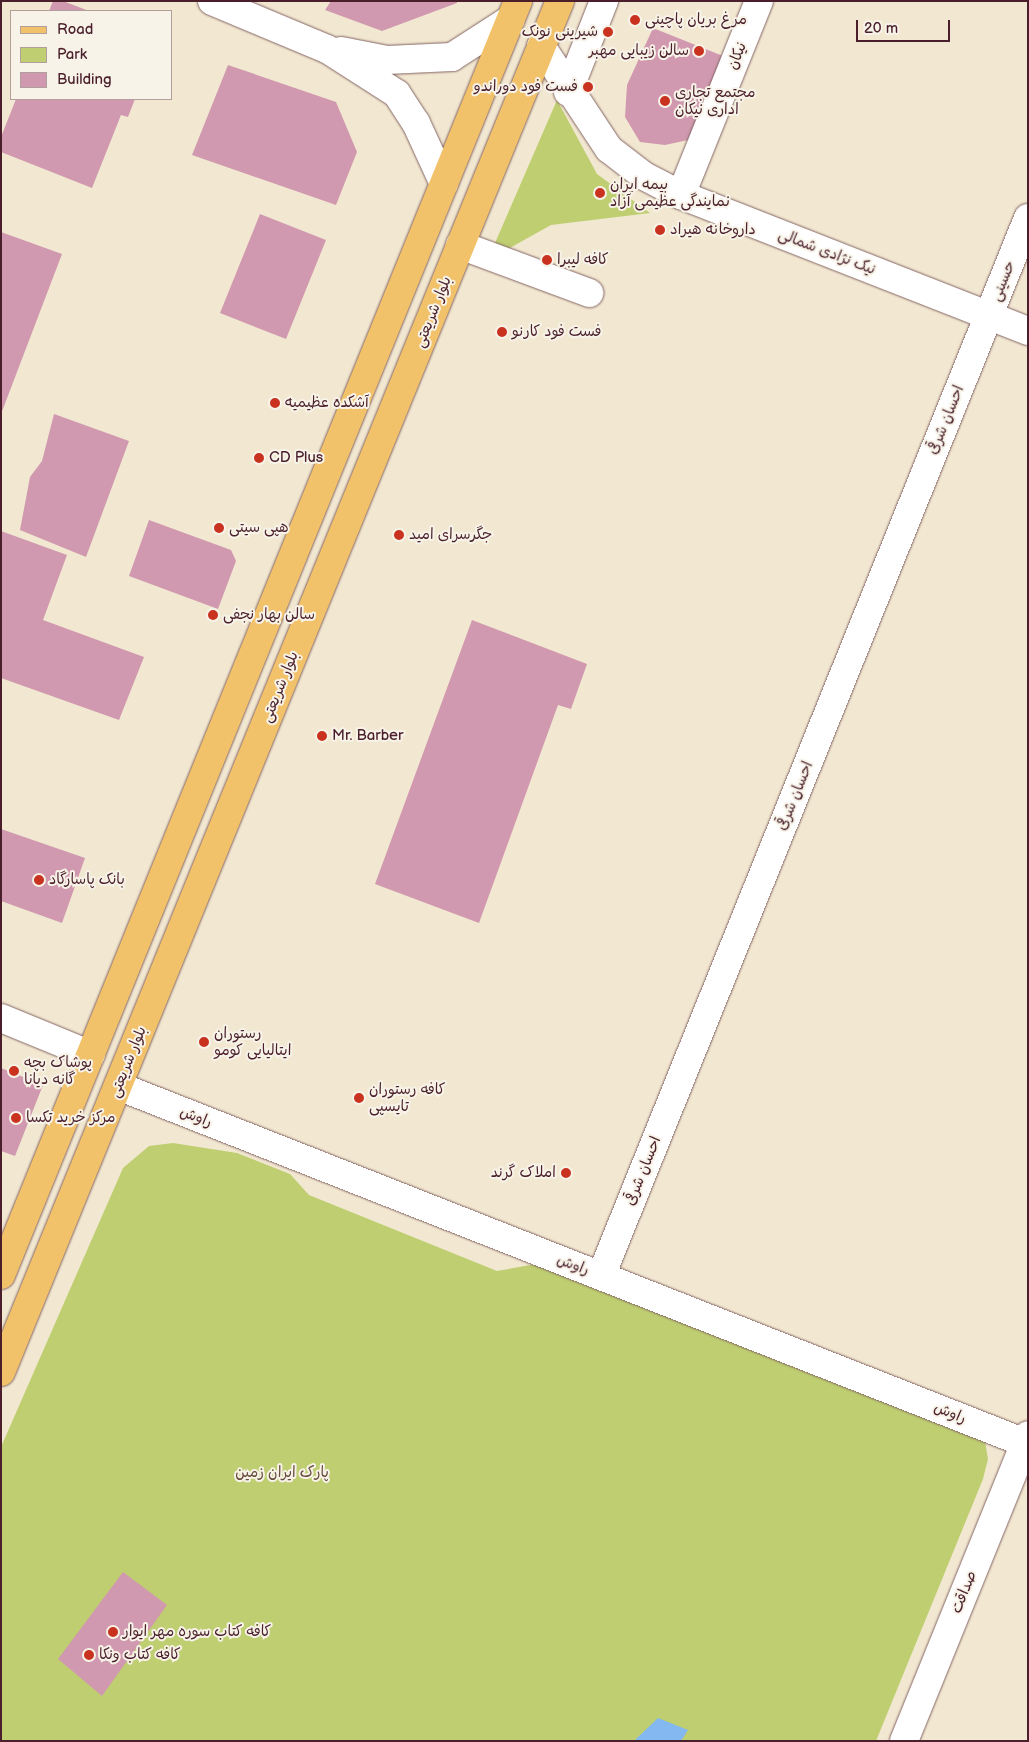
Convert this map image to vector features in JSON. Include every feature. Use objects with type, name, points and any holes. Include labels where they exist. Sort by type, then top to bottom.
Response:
[{"type":"main road","name":"بلوار شریعتی","points":[[1,1372],[560,1]]},
{"type":"main road","points":[[2,1269],[515,10]]},
{"type":"street","points":[[212,1],[327,49],[396,94],[416,123],[444,184]]},
{"type":"street","points":[[568,92],[604,1]]},
{"type":"street","name":"نیکان","points":[[682,195],[759,1]]},
{"type":"street","points":[[327,49],[388,60],[452,57],[515,10]]},
{"type":"street","name":"نیک نژادی شمالی","points":[[541,46],[568,92],[609,149],[644,176],[682,195],[1028,331]]},
{"type":"street","name":"حسینی","points":[[988,315],[1028,218]]},
{"type":"street","points":[[460,245],[589,293]]},
{"type":"street","name":"احسان شرقی","points":[[600,1276],[988,315]]},
{"type":"street","points":[[1,1018],[90,1055]]},
{"type":"street","name":"راوش","points":[[118,1086],[600,1276],[1027,1441]]},
{"type":"street","name":"صداقت","points":[[904,1741],[1027,1441]]},
{"type":"green space","points":[[557,100],[597,174],[650,213],[551,225],[506,250],[495,243]]},
{"type":"green space","name":"پارک ایران زمین","points":[[173,1143],[237,1153],[290,1174],[309,1195],[497,1271],[552,1261],[985,1441],[988,1459],[983,1479],[876,1741],[1,1741],[1,1447],[123,1168],[149,1146]]},
{"type":"water","points":[[658,1718],[688,1730],[681,1741],[634,1741]]},
{"type":"building","points":[[53,1],[63,1],[86,10],[49,10]]},
{"type":"building","points":[[331,1],[457,1],[457,3],[382,31],[325,10]]},
{"type":"building","name":"مجتمع تجاری اداری نیکان","points":[[653,28],[723,56],[688,140],[665,145],[640,142],[625,117],[627,85]]},
{"type":"building","points":[[228,65],[336,102],[357,152],[336,205],[192,155]]},
{"type":"building","points":[[16,100],[135,100],[128,117],[121,115],[92,188],[1,152],[1,137]]},
{"type":"building","points":[[260,214],[326,240],[286,339],[220,313]]},
{"type":"building","points":[[1,232],[62,254],[1,414]]},
{"type":"building","points":[[54,414],[129,441],[86,557],[20,530],[30,477],[42,461]]},
{"type":"building","points":[[149,520],[231,550],[236,561],[218,609],[129,576]]},
{"type":"building","points":[[1,531],[67,555],[43,620],[144,657],[119,720],[1,678]]},
{"type":"building","points":[[472,620],[587,664],[571,709],[558,705],[479,923],[375,884]]},
{"type":"building","name":"بانک پاسارگاد","points":[[1,829],[85,858],[62,923],[1,901]]},
{"type":"building","name":"مرکز خرید تکسا","points":[[1,1068],[43,1085],[15,1156],[1,1151]]},
{"type":"building","name":"کافه کتاب سوره مهر ایوار","points":[[123,1572],[167,1605],[102,1696],[58,1659]]},
{"type":"place","name":"مرغ بریان پاچینی","points":[[635,20]]},
{"type":"place","name":"شیرینی نونک","points":[[608,32]]},
{"type":"place","name":"سالن زیبایی مهبر","points":[[699,51]]},
{"type":"place","name":"فست فود دوراندو","points":[[588,87]]},
{"type":"place","name":"مجتمع تجاری اداری نیکان","points":[[665,101]]},
{"type":"place","name":"بیمه ایران نمایندگی عظیمی آزاد","points":[[600,193]]},
{"type":"place","name":"داروخانه هیراد","points":[[660,230]]},
{"type":"place","name":"کافه لیبرا","points":[[547,260]]},
{"type":"place","name":"فست فود کارنو","points":[[502,332]]},
{"type":"place","name":"آشکده عظیمیه","points":[[275,403]]},
{"type":"place","name":"CD Plus","points":[[259,458]]},
{"type":"place","name":"هپی سیتی","points":[[219,528]]},
{"type":"place","name":"جگرسرای امید","points":[[399,535]]},
{"type":"place","name":"سالن بهار نجفی","points":[[213,615]]},
{"type":"place","name":"Mr. Barber","points":[[322,736]]},
{"type":"place","name":"بانک پاسارگاد","points":[[39,880]]},
{"type":"place","name":"رستوران ایتالیایی کومو","points":[[204,1042]]},
{"type":"place","name":"پوشاک بچه گانه دیانا","points":[[14,1071]]},
{"type":"place","name":"کافه رستوران تایسپی","points":[[359,1098]]},
{"type":"place","name":"مرکز خرید تکسا","points":[[16,1118]]},
{"type":"place","name":"املاک گرند","points":[[566,1173]]},
{"type":"place","name":"کافه کتاب سوره مهر ایوار","points":[[113,1632]]},
{"type":"place","name":"کافه کتاب ونکا","points":[[89,1655]]}]
